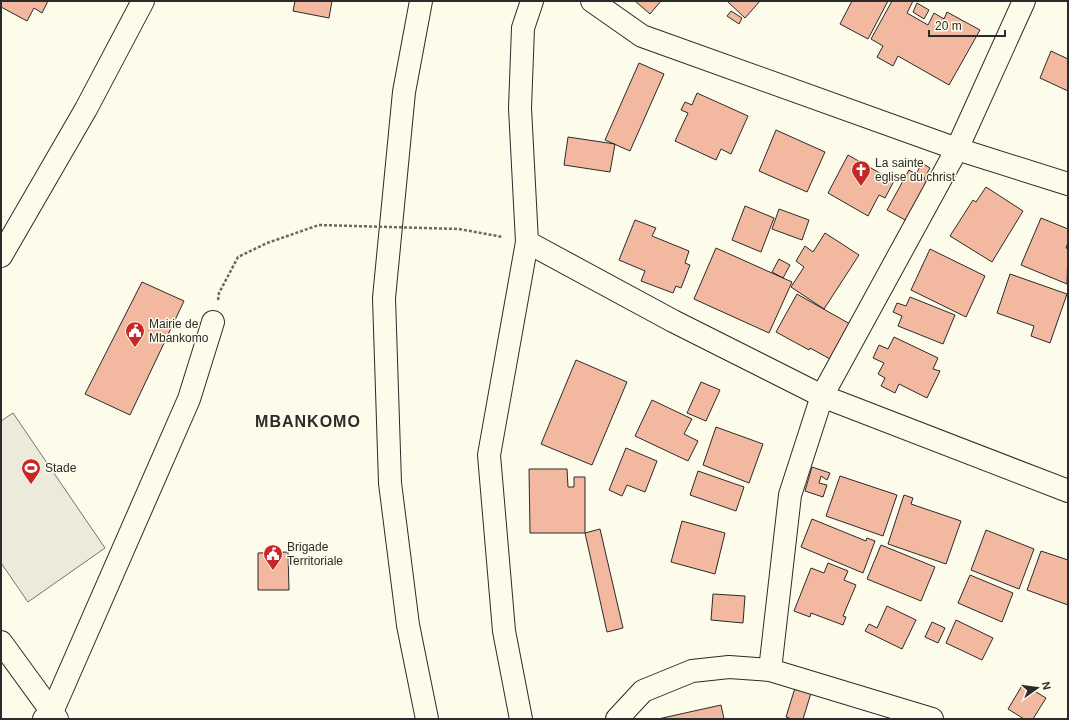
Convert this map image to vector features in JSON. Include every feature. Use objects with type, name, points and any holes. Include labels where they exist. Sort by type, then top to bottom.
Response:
[{"type":"main road","points":[[1,256],[86,109],[143,1]]},
{"type":"main road","points":[[421,1],[404,92],[384,298],[390,483],[408,625],[427,719]]},
{"type":"main road","points":[[521,719],[504,631],[490,455],[527,242],[520,108],[523,28],[532,1]]},
{"type":"main road","points":[[592,1],[642,36],[956,149],[1068,184]]},
{"type":"main road","points":[[770,670],[790,495],[822,396],[956,149],[1024,1]]},
{"type":"main road","points":[[527,242],[673,322],[822,396],[1068,491]]},
{"type":"main road","points":[[51,717],[189,399],[213,322]]},
{"type":"main road","points":[[1,642],[51,717]]},
{"type":"main road","points":[[617,719],[643,691],[692,671],[729,668],[770,670],[932,719]]},
{"type":"path","points":[[213,322],[219,293],[238,257],[267,242],[320,226],[459,229],[527,242]]},
{"type":"shaded area","name":"Stade","points":[[13,413],[105,548],[28,602],[1,563],[1,421]]},
{"type":"building","points":[[1,1],[48,1],[42,13],[34,8],[27,21],[1,7]]},
{"type":"building","points":[[295,1],[332,1],[329,18],[293,11]]},
{"type":"building","points":[[635,1],[661,1],[650,14]]},
{"type":"building","points":[[727,1],[760,1],[745,18]]},
{"type":"building","points":[[852,1],[888,1],[868,39],[840,24]]},
{"type":"building","points":[[892,1],[913,1],[907,13],[928,25],[934,13],[944,19],[947,12],[980,30],[949,85],[898,56],[893,66],[877,57],[883,46],[871,39]]},
{"type":"building","points":[[917,3],[929,10],[924,19],[913,12]]},
{"type":"building","points":[[731,11],[742,18],[739,24],[727,16]]},
{"type":"building","points":[[1051,51],[1068,59],[1068,91],[1040,78]]},
{"type":"building","points":[[639,63],[664,74],[630,151],[605,140]]},
{"type":"building","points":[[697,93],[748,116],[731,154],[721,149],[716,160],[675,141],[688,113],[681,110],[685,102],[692,105]]},
{"type":"building","points":[[776,130],[825,152],[807,192],[759,171]]},
{"type":"building","points":[[568,137],[615,144],[610,172],[564,165]]},
{"type":"building","name":"La sainte eglise du christ","points":[[848,155],[894,181],[885,198],[879,195],[868,216],[828,193]]},
{"type":"building","points":[[922,163],[930,168],[924,179],[928,182],[907,221],[887,210],[909,170],[916,174]]},
{"type":"building","points":[[986,187],[1023,211],[992,262],[950,236],[973,200],[976,202]]},
{"type":"building","points":[[745,206],[774,218],[761,252],[732,240]]},
{"type":"building","points":[[779,209],[809,220],[802,240],[772,229]]},
{"type":"building","points":[[1041,218],[1068,229],[1068,242],[1066,248],[1068,249],[1067,284],[1021,265]]},
{"type":"building","points":[[635,220],[656,228],[652,236],[689,251],[685,263],[690,265],[681,288],[676,286],[673,293],[641,281],[645,271],[619,260]]},
{"type":"building","points":[[825,233],[859,255],[824,309],[791,287],[804,267],[796,261],[805,246],[813,252]]},
{"type":"building","points":[[716,248],[792,282],[769,333],[694,299]]},
{"type":"building","points":[[930,249],[985,276],[966,317],[911,290]]},
{"type":"building","points":[[779,259],[790,265],[783,278],[772,272]]},
{"type":"building","points":[[1010,274],[1067,294],[1050,343],[1031,336],[1034,326],[997,313]]},
{"type":"building","name":"Mairie de Mbankomo","points":[[142,282],[184,301],[130,415],[85,394]]},
{"type":"building","points":[[797,294],[850,324],[830,359],[810,348],[809,350],[776,332]]},
{"type":"building","points":[[910,297],[955,315],[943,344],[898,326],[902,316],[893,312],[897,303],[906,306]]},
{"type":"building","points":[[894,337],[938,358],[933,369],[940,371],[927,398],[899,384],[895,393],[881,386],[885,378],[878,374],[884,363],[873,358],[879,345],[888,349]]},
{"type":"building","points":[[576,360],[627,382],[592,465],[541,444]]},
{"type":"building","points":[[701,382],[720,390],[706,421],[687,413]]},
{"type":"building","points":[[652,400],[692,419],[684,434],[698,441],[688,461],[635,436]]},
{"type":"building","points":[[716,427],[763,444],[749,483],[703,465]]},
{"type":"building","points":[[626,448],[657,461],[645,492],[627,485],[622,496],[609,490]]},
{"type":"building","points":[[812,467],[830,473],[827,480],[821,476],[819,483],[827,485],[823,497],[805,491]]},
{"type":"building","points":[[529,469],[567,469],[568,487],[574,487],[574,477],[585,477],[585,533],[530,533]]},
{"type":"building","points":[[698,471],[744,487],[736,511],[690,495]]},
{"type":"building","points":[[840,476],[897,495],[883,536],[826,516]]},
{"type":"building","points":[[904,495],[913,498],[911,504],[961,521],[946,564],[888,544]]},
{"type":"building","points":[[812,519],[866,541],[867,538],[875,541],[863,573],[801,547]]},
{"type":"building","points":[[682,521],[725,533],[715,574],[671,562]]},
{"type":"building","points":[[600,529],[623,628],[607,632],[585,533]]},
{"type":"building","points":[[986,530],[1034,549],[1019,589],[971,570]]},
{"type":"building","points":[[881,545],[935,567],[921,601],[867,579]]},
{"type":"building","points":[[1041,551],[1068,560],[1068,605],[1027,590]]},
{"type":"building","name":"Brigade Territoriale","points":[[288,552],[289,590],[258,590],[258,553]]},
{"type":"building","points":[[828,563],[848,571],[844,580],[856,585],[843,616],[846,617],[843,625],[811,613],[810,617],[794,611],[811,568],[824,573]]},
{"type":"building","points":[[970,575],[1013,593],[1002,622],[958,603]]},
{"type":"building","points":[[713,594],[745,596],[743,623],[711,620]]},
{"type":"building","points":[[887,606],[916,620],[902,649],[865,631],[869,624],[877,628]]},
{"type":"building","points":[[956,620],[993,638],[982,660],[946,643]]},
{"type":"building","points":[[932,622],[945,628],[938,643],[925,637]]},
{"type":"building","points":[[1023,684],[1046,698],[1033,719],[1024,719],[1008,709]]},
{"type":"building","points":[[795,688],[811,693],[803,719],[792,719],[786,717]]},
{"type":"building","points":[[721,705],[724,719],[658,719]]},
{"type":"place","name":"La sainte eglise du christ","points":[[861,187]]},
{"type":"place","name":"Mairie de Mbankomo","points":[[135,348]]},
{"type":"place","name":"Stade","points":[[31,485]]},
{"type":"place","name":"Brigade Territoriale","points":[[273,571]]},
{"type":"district","name":"MBANKOMO","points":[[308,421]]}]
